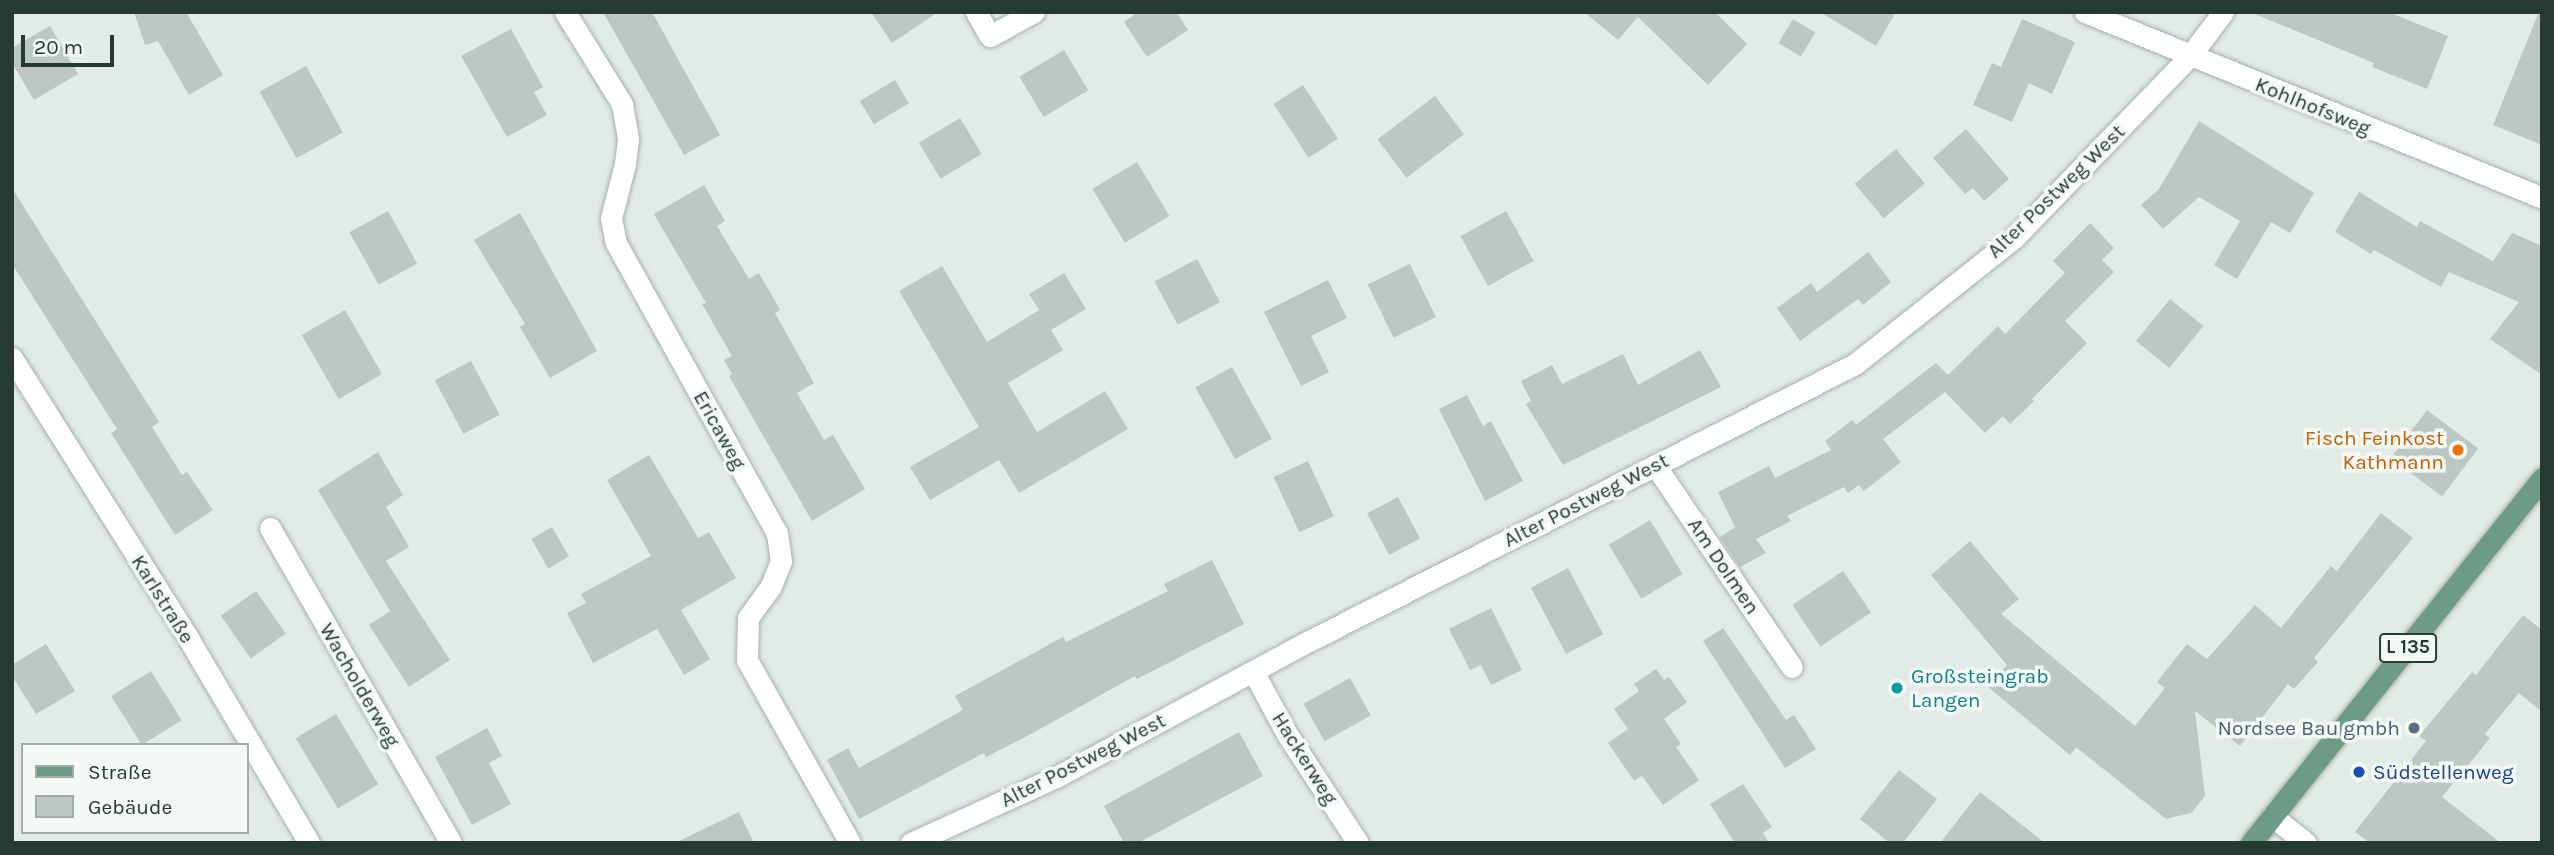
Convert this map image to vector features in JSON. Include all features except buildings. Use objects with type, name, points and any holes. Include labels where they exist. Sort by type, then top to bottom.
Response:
[{"type":"main road","name":"L 135","points":[[2251,843],[2542,478]]},
{"type":"street","name":"Ericaweg","points":[[565,12],[622,104],[628,139],[625,164],[611,218],[616,243],[777,533],[781,562],[771,586],[748,618],[747,660],[850,843]]},
{"type":"street","points":[[976,12],[990,37],[1034,12]]},
{"type":"street","name":"Kohlhofsweg","points":[[2085,12],[2542,198]]},
{"type":"street","name":"Alter Postweg West","points":[[911,843],[1056,777],[1254,673],[1309,641],[1854,364],[2014,238],[2190,56],[2223,12]]},
{"type":"street","name":"Karlstraße","points":[[12,358],[188,638],[309,843]]},
{"type":"street","name":"Am Dolmen","points":[[1656,465],[1792,667]]},
{"type":"street","name":"Wacholderweg","points":[[270,528],[450,843]]},
{"type":"street","name":"Hackerweg","points":[[1254,673],[1287,734],[1358,843]]},
{"type":"street","points":[[2273,816],[2306,843]]},
{"type":"place","name":"Fisch Feinkost Kathmann","points":[[2458,450]]},
{"type":"place","name":"Großsteingrab Langen","points":[[1897,688]]},
{"type":"place","name":"Nordsee Bau gmbh","points":[[2414,728]]},
{"type":"place","name":"Südstellenweg","points":[[2359,772]]}]
